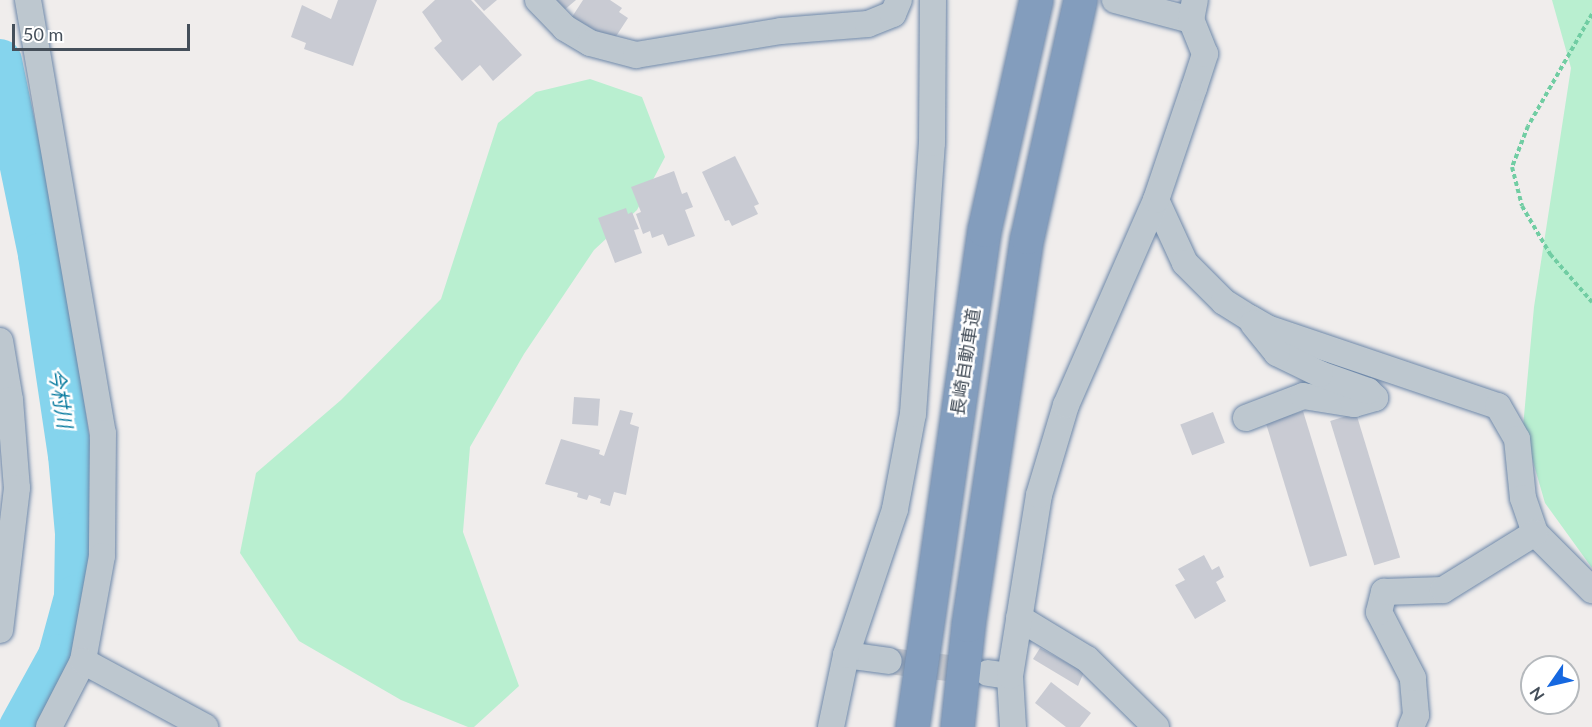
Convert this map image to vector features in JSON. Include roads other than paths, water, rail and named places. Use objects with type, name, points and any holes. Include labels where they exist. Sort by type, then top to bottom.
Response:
[{"type":"highway","name":"長崎自動車道","points":[[912,727],[984,230],[1036,0]]},
{"type":"highway","points":[[957,727],[968,625],[1027,237],[1080,0]]},
{"type":"street","points":[[28,0],[103,433],[102,556],[83,661],[49,727]]},
{"type":"street","points":[[538,0],[565,28],[590,43],[636,55],[781,32],[868,24],[893,14],[899,0]]},
{"type":"street","points":[[831,727],[846,655],[895,509],[913,414],[932,143],[933,0]]},
{"type":"street","points":[[1013,727],[999,674],[1020,618],[1039,495],[1066,405],[1156,200],[1205,54],[1184,11],[1115,0]]},
{"type":"street","points":[[1156,200],[1185,263],[1224,302],[1250,318],[1267,328],[1498,406],[1517,439],[1523,498],[1535,533],[1592,590]]},
{"type":"street","points":[[1246,418],[1303,396],[1354,404],[1375,398],[1368,391],[1320,374],[1277,353],[1250,318]]},
{"type":"street","points":[[0,341],[10,400],[17,488],[6,556],[0,630]]},
{"type":"street","points":[[1411,727],[1416,715],[1413,678],[1379,612],[1384,592],[1443,590],[1535,533]]},
{"type":"street","points":[[1020,618],[1087,659],[1156,727]]},
{"type":"street","points":[[846,655],[889,661]]},
{"type":"street","points":[[83,661],[205,727]]},
{"type":"waterway","name":"今村川","points":[[0,61],[40,255],[70,455],[77,534],[76,597],[60,656],[21,727]]},
{"type":"tunnel","points":[[889,661],[982,672]]}]
